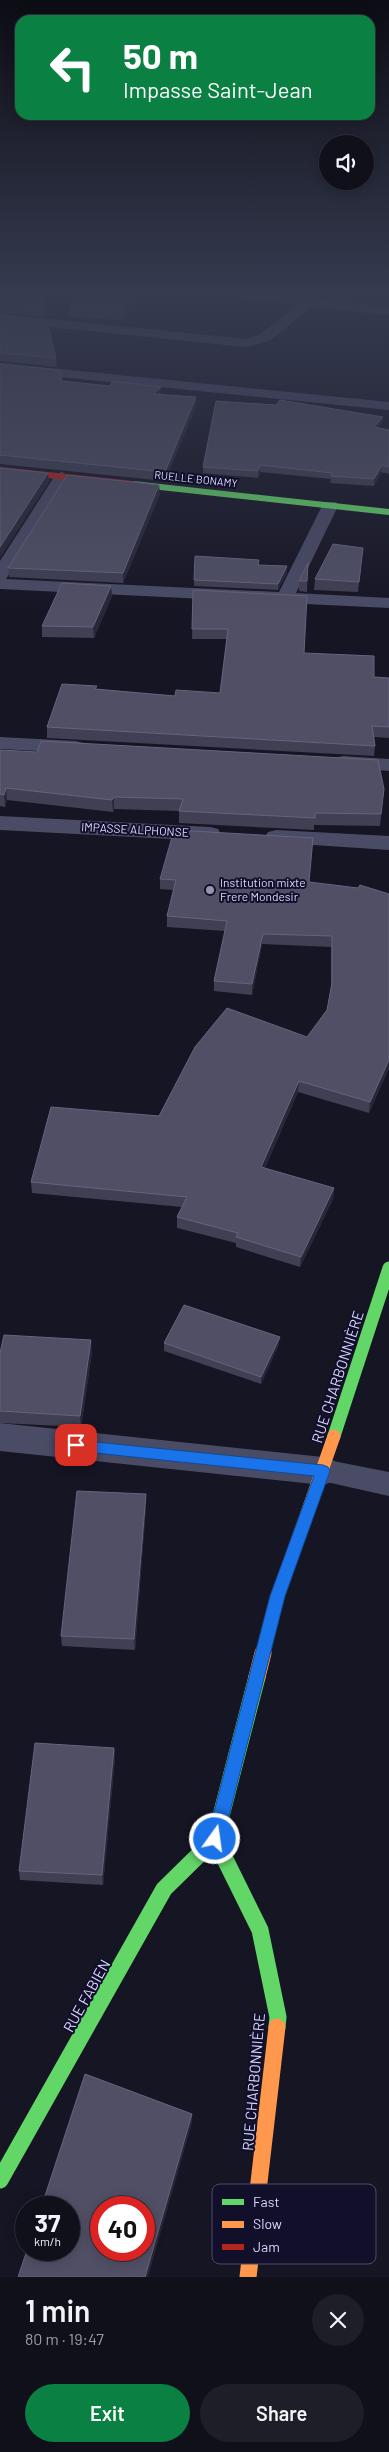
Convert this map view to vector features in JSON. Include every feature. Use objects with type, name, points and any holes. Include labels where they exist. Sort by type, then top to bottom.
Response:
[{"type":"street","points":[[332,400],[389,406]]},
{"type":"street","name":"RUELLE BONAMY","points":[[0,470],[389,512]]},
{"type":"street","points":[[0,576],[62,477]]},
{"type":"street","points":[[286,596],[330,506]]},
{"type":"street","points":[[0,584],[286,596],[389,603]]},
{"type":"street","points":[[0,743],[100,748]]},
{"type":"street","points":[[319,761],[389,765]]},
{"type":"street","name":"IMPASSE ALPHONSE","points":[[0,823],[229,835]]},
{"type":"street","points":[[259,836],[389,842]]},
{"type":"street","name":"RUE CHARBONNIÈRE","points":[[259,2184],[278,2017],[260,1930],[215,1839],[278,1596],[383,1309],[389,1268]]},
{"type":"street","points":[[0,1437],[323,1471]]},
{"type":"street","name":"RUE FABIEN","points":[[0,2180],[164,1889],[215,1839]]},
{"type":"street","name":"RUE CHARBONNIÈRE","points":[[248,2277],[250,2264]]},
{"type":"lane","points":[[323,1471],[389,1484]]},
{"type":"building","points":[[0,400],[195,400],[165,472],[0,455]]},
{"type":"building","points":[[282,400],[383,417],[374,427],[389,430],[389,467],[382,465],[374,479],[331,476],[332,473],[260,465],[258,471],[203,467],[216,401],[276,405]]},
{"type":"building","points":[[0,468],[48,473],[0,547]]},
{"type":"building","points":[[67,475],[159,485],[123,573],[8,568]]},
{"type":"building","points":[[333,544],[363,548],[359,582],[315,579]]},
{"type":"building","points":[[195,556],[259,560],[258,565],[287,566],[278,584],[194,580]]},
{"type":"building","points":[[308,563],[307,581],[299,581]]},
{"type":"building","points":[[62,583],[111,586],[93,627],[42,626]]},
{"type":"building","points":[[193,590],[307,596],[304,653],[374,656],[374,677],[389,678],[389,727],[372,726],[375,746],[47,727],[62,684],[97,686],[95,689],[175,696],[176,690],[220,693],[228,629],[192,629]]},
{"type":"building","points":[[41,741],[378,760],[384,789],[381,814],[315,813],[315,818],[179,811],[183,799],[114,797],[112,800],[6,788],[4,795],[0,794],[0,750],[37,752]]},
{"type":"building","points":[[174,830],[313,838],[309,882],[358,888],[360,885],[389,894],[389,1060],[370,1102],[299,1081],[261,1167],[334,1188],[301,1257],[236,1237],[238,1233],[177,1217],[187,1197],[31,1182],[51,1107],[159,1116],[195,1047],[227,1008],[307,1037],[327,1010],[332,983],[332,936],[263,934],[252,984],[214,981],[227,921],[167,916],[176,880],[160,879]]},
{"type":"building","points":[[184,1305],[280,1337],[261,1377],[164,1343]]},
{"type":"building","points":[[4,1335],[91,1340],[80,1416],[0,1411],[0,1353]]},
{"type":"building","points":[[77,1491],[146,1494],[134,1639],[61,1636]]},
{"type":"building","points":[[35,1743],[114,1748],[102,1875],[19,1871]]},
{"type":"building","points":[[85,2074],[192,2114],[155,2242],[155,2196],[90,2196],[90,2261],[150,2261],[145,2277],[18,2277],[23,2261],[80,2261],[80,2196],[45,2196]]},
{"type":"traffic: fast","points":[[133,484],[389,512]]},
{"type":"traffic: fast","points":[[334,1436],[389,1268]]},
{"type":"traffic: fast","points":[[257,1677],[215,1839],[260,1930],[278,2017],[277,2027]]},
{"type":"traffic: fast","points":[[0,2180],[164,1889],[215,1839]]},
{"type":"traffic: slow","points":[[257,1677],[278,1596],[334,1436]]},
{"type":"traffic: slow","points":[[259,2184],[277,2027]]},
{"type":"traffic: slow","points":[[248,2277],[250,2264]]},
{"type":"traffic: jam","points":[[0,470],[133,484]]},
{"type":"place","name":"Institution mixte Frere Mondesir","points":[[210,890]]},
{"type":"route","points":[[76,1445],[323,1471],[278,1596],[215,1839]]}]
